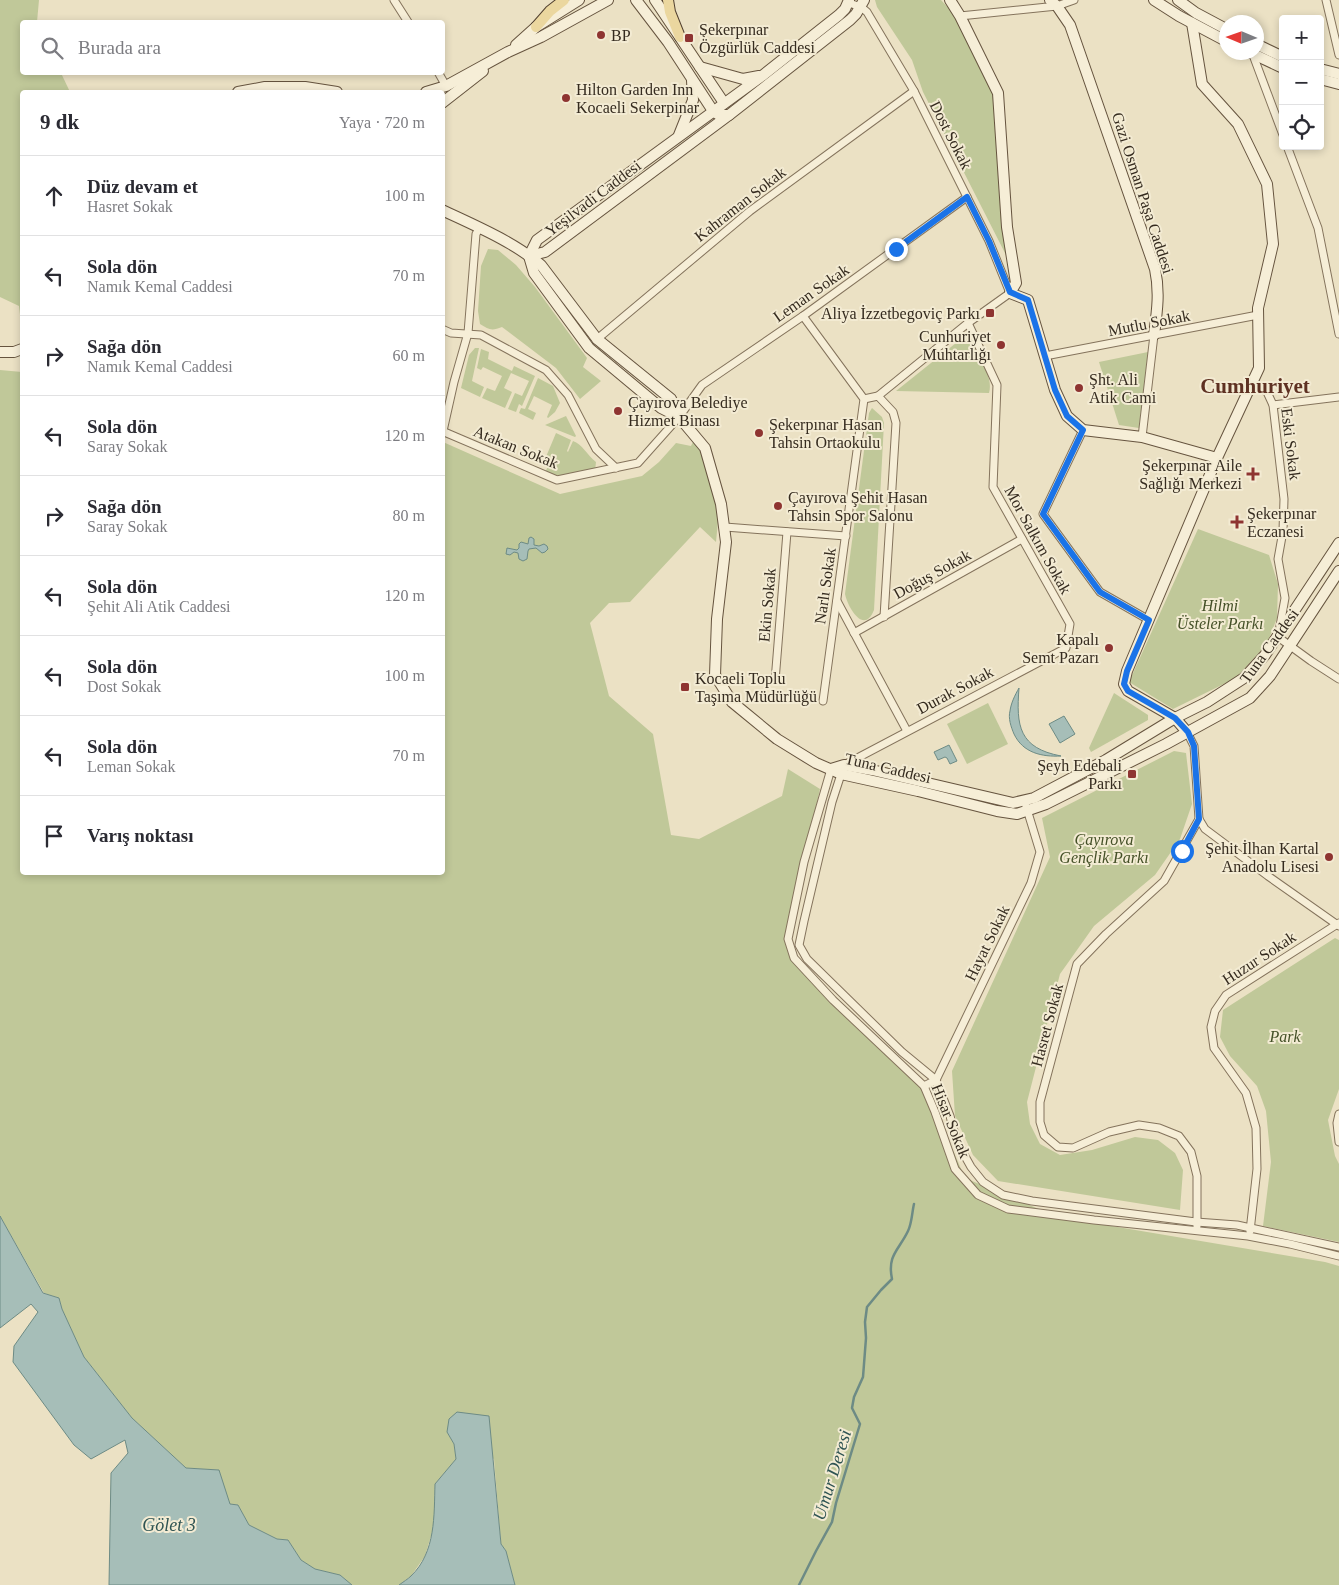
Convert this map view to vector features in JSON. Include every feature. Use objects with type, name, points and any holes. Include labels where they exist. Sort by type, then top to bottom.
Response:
[{"type":"main road","points":[[536,27],[550,11],[564,0]]},
{"type":"main road","points":[[668,0],[670,12],[680,38]]},
{"type":"street","points":[[394,0],[407,20]]},
{"type":"street","points":[[445,101],[508,52],[536,27],[579,0]]},
{"type":"street","points":[[433,90],[446,86],[608,0]]},
{"type":"street","points":[[636,0],[668,42],[713,111],[719,115],[729,115]]},
{"type":"street","points":[[655,0],[724,103]]},
{"type":"street","points":[[803,316],[864,399],[878,396],[968,323],[1010,292],[1016,283],[1007,227],[998,93],[960,16],[950,0]]},
{"type":"street","points":[[960,16],[1074,0]]},
{"type":"street","points":[[1154,0],[1219,37]]},
{"type":"street","points":[[1178,0],[1196,13],[1219,25]]},
{"type":"street","points":[[1326,0],[1339,55]]},
{"type":"street","name":"Dost Sokak","points":[[849,2],[862,4],[914,91],[989,241],[1010,292]]},
{"type":"street","name":"Yeşilvadi Caddesi","points":[[529,256],[537,240],[762,76],[840,15],[849,2]]},
{"type":"street","name":"Gazi Osman Paşa Caddesi","points":[[1054,3],[1070,26],[1155,269],[1158,283],[1159,299],[1142,437]]},
{"type":"street","name":"Yeşilvadi Caddesi","points":[[529,256],[545,252],[729,115],[850,20],[862,4]]},
{"type":"street","points":[[1192,23],[1202,84],[1238,124],[1267,184],[1273,244],[1258,308],[1260,368],[1217,458],[1127,671],[1124,684],[1128,691],[1175,718],[1188,732],[1194,746],[1199,819],[1205,829],[1268,876],[1338,924]]},
{"type":"street","points":[[1264,48],[1279,55]]},
{"type":"street","points":[[1253,60],[1279,125]]},
{"type":"street","points":[[1264,60],[1279,66]]},
{"type":"street","points":[[700,66],[744,79],[762,76]]},
{"type":"street","points":[[1324,71],[1339,74]]},
{"type":"street","points":[[440,75],[446,86]]},
{"type":"street","points":[[678,137],[693,100],[692,79]]},
{"type":"street","points":[[1324,80],[1339,84]]},
{"type":"street","points":[[247,90],[265,86],[305,87],[324,90]]},
{"type":"street","name":"Kahraman Sokak","points":[[590,348],[597,339],[750,211],[914,91]]},
{"type":"street","points":[[1289,150],[1318,228],[1339,334]]},
{"type":"street","name":"Leman Sokak","points":[[679,417],[702,385],[803,316],[967,197]]},
{"type":"street","points":[[445,211],[480,227],[541,265],[597,339],[671,400],[679,417]]},
{"type":"street","points":[[445,422],[468,334],[476,234],[480,227]]},
{"type":"street","points":[[529,256],[534,273],[590,348],[661,408],[679,417]]},
{"type":"street","points":[[1010,292],[1028,300],[1055,390],[1067,416],[1083,430],[1142,437],[1217,458]]},
{"type":"street","name":"Mutlu Sokak","points":[[1046,356],[1258,315]]},
{"type":"street","name":"Mor Salkım Sokak","points":[[968,323],[997,385],[993,487],[1070,624]]},
{"type":"street","points":[[445,330],[450,333],[481,335],[546,370],[568,396],[596,449],[616,468]]},
{"type":"street","points":[[0,352],[14,352],[20,350]]},
{"type":"street","name":"Eski Sokak","points":[[1253,383],[1267,392],[1273,405],[1284,499],[1283,531],[1278,559],[1285,598],[1278,636]]},
{"type":"street","points":[[878,396],[893,412],[896,423],[884,617]]},
{"type":"street","points":[[1273,405],[1339,397]]},
{"type":"street","name":"Narlı Sokak","points":[[823,701],[864,399]]},
{"type":"street","name":"Atakan Sokak","points":[[445,432],[557,480],[638,463],[679,417]]},
{"type":"street","name":"Tuna Caddesi","points":[[679,417],[705,448],[721,504],[726,542],[717,619],[715,675],[732,702],[777,739],[816,763],[830,769],[843,769],[997,811],[1018,814],[1034,798],[1106,760],[1244,678],[1265,656],[1339,544]]},
{"type":"street","points":[[1083,430],[1043,514],[1100,592],[1149,620]]},
{"type":"street","points":[[725,527],[846,536]]},
{"type":"street","name":"Ekin Sokak","points":[[775,681],[787,532]]},
{"type":"street","name":"Doğuş Sokak","points":[[854,634],[1022,539]]},
{"type":"street","name":"Tuna Caddesi","points":[[1026,805],[1046,804],[1076,790],[1250,698],[1270,676],[1339,571]]},
{"type":"street","points":[[837,600],[906,731]]},
{"type":"street","name":"Durak Sokak","points":[[843,769],[906,731],[1066,648],[1070,624]]},
{"type":"street","points":[[1278,636],[1339,679]]},
{"type":"street","name":"Hisar Sokak","points":[[830,769],[804,862],[788,939],[794,958],[832,1000],[924,1086],[936,1112],[955,1169],[978,1195],[1008,1208],[1248,1236],[1339,1256]]},
{"type":"street","name":"Hisar Sokak","points":[[843,769],[827,821],[799,945],[806,959],[902,1052],[936,1080],[950,1116],[957,1142],[983,1182],[1003,1196],[1196,1222],[1251,1227],[1339,1247]]},
{"type":"street","name":"Hayat Sokak","points":[[936,1080],[1031,883],[1040,852],[1026,805]]},
{"type":"street","name":"Hasret Sokak","points":[[1198,1231],[1196,1222],[1198,1176],[1191,1152],[1179,1136],[1159,1128],[1140,1125],[1109,1132],[1073,1148],[1058,1147],[1044,1135],[1040,1122],[1040,1102],[1077,964],[1106,934],[1164,881],[1199,819]]},
{"type":"street","name":"Huzur Sokak","points":[[1248,1236],[1251,1227],[1257,1169],[1256,1128],[1246,1093],[1214,1048],[1211,1027],[1215,1010],[1226,995],[1338,924]]},
{"type":"street","points":[[924,1086],[936,1080]]},
{"type":"street","points":[[1339,1114],[1337,1123],[1339,1142]]},
{"type":"green space","points":[[0,0],[39,0],[37,20],[20,20],[20,75],[62,75],[69,90],[20,90],[20,315],[19,306],[0,297]]},
{"type":"green space","points":[[875,0],[941,0],[952,12],[994,93],[1006,255],[923,92],[912,60],[877,7]]},
{"type":"green space","points":[[488,249],[498,250],[516,265],[535,287],[587,358],[583,367],[601,381],[580,399],[556,368],[502,327],[491,329],[480,324],[478,311],[481,266]]},
{"type":"green space","points":[[961,339],[970,340],[984,366],[989,380],[989,393],[896,391]]},
{"type":"green space","points":[[475,348],[479,348],[472,381],[484,387],[480,397],[461,388],[469,355]]},
{"type":"green space","points":[[481,349],[489,352],[488,359],[512,371],[514,366],[535,376],[522,406],[519,404],[516,412],[508,409],[515,393],[522,396],[529,381],[511,373],[504,388],[512,392],[505,408],[482,398],[487,388],[495,391],[502,376],[483,367],[481,370],[477,368]]},
{"type":"green space","points":[[1148,352],[1139,428],[1119,425],[1099,362]]},
{"type":"green space","points":[[0,370],[20,372],[20,875],[445,875],[445,443],[560,494],[642,476],[659,462],[676,443],[691,446],[693,442],[702,450],[719,511],[716,542],[700,527],[630,602],[609,603],[590,623],[609,696],[653,734],[671,835],[699,839],[782,796],[788,769],[820,789],[787,938],[795,959],[926,1088],[965,1178],[1058,1217],[1325,1262],[1339,1266],[1339,1585],[515,1585],[506,1551],[501,1544],[494,1459],[447,1432],[454,1444],[456,1459],[435,1484],[434,1526],[425,1556],[411,1576],[399,1585],[352,1585],[340,1575],[315,1569],[301,1560],[288,1540],[277,1539],[249,1525],[238,1505],[230,1504],[217,1470],[186,1468],[132,1418],[84,1357],[62,1309],[59,1298],[44,1293],[0,1216]]},
{"type":"green space","points":[[538,378],[553,386],[560,403],[555,412],[548,418],[552,405],[534,396],[528,409],[536,413],[533,420],[519,413],[521,408],[525,409]]},
{"type":"green space","points":[[872,408],[882,417],[884,423],[874,610],[870,617],[866,620],[861,620],[849,606],[845,594],[869,413]]},
{"type":"green space","points":[[566,416],[575,437],[545,425]]},
{"type":"green space","points":[[556,433],[571,440],[568,452],[573,441],[582,447],[596,462],[595,471],[562,478],[545,473],[548,466],[543,464]]},
{"type":"green space","name":"Hilmi Üsteler Parkı","points":[[1198,529],[1269,555],[1278,584],[1277,618],[1267,644],[1236,678],[1173,709],[1129,682]]},
{"type":"green space","points":[[1114,693],[1148,715],[1148,720],[1091,752],[1089,748]]},
{"type":"green space","points":[[988,703],[1008,744],[967,764],[947,724]]},
{"type":"green space","name":"Çayırova Gençlik Parkı","points":[[1174,751],[1186,753],[1192,804],[1180,839],[1155,875],[1094,926],[1060,974],[1027,1102],[1030,1124],[1040,1144],[1060,1155],[1092,1150],[1135,1137],[1158,1140],[1175,1153],[1183,1170],[1180,1210],[998,1181],[973,1155],[955,1116],[952,1071],[1050,857],[1042,818]]},
{"type":"green space","name":"Park","points":[[1335,938],[1339,940],[1339,1089],[1328,1120],[1335,1156],[1339,1164],[1339,1242],[1263,1226],[1271,1162],[1266,1111],[1257,1086],[1230,1056],[1220,1037],[1223,1010]]},
{"type":"water","points":[[531,537],[534,539],[534,545],[544,544],[548,549],[542,553],[536,548],[529,549],[527,559],[523,561],[519,559],[518,553],[506,554],[507,548],[517,550],[521,542],[528,544]]},
{"type":"water","points":[[1019,688],[1018,714],[1023,733],[1028,741],[1036,747],[1061,756],[1047,756],[1028,750],[1022,746],[1014,734],[1009,717],[1012,702]]},
{"type":"water","points":[[1064,716],[1075,734],[1060,743],[1049,724]]},
{"type":"water","points":[[949,745],[957,761],[950,764],[945,757],[938,760],[934,752]]},
{"type":"water","name":"Gölet 3","points":[[0,1216],[43,1293],[59,1298],[62,1309],[84,1357],[132,1418],[186,1468],[219,1470],[230,1504],[238,1505],[249,1525],[277,1539],[288,1540],[301,1560],[315,1569],[340,1575],[352,1585],[109,1585],[111,1473],[128,1453],[125,1440],[91,1459],[74,1445],[13,1362],[14,1346],[38,1312],[31,1304],[0,1328]]},
{"type":"water","points":[[457,1412],[489,1416],[501,1544],[506,1551],[515,1585],[399,1585],[410,1577],[419,1566],[429,1545],[434,1520],[435,1484],[456,1459],[454,1444],[447,1432],[449,1419]]},
{"type":"waterway","name":"Umur Deresi","points":[[799,1585],[832,1522],[860,1424],[852,1408],[854,1397],[863,1377],[867,1307],[892,1279],[892,1258],[905,1238],[914,1204]]},
{"type":"place","name":"BP","points":[[601,35]]},
{"type":"place","name":"Şekerpınar Özgürlük Caddesi","points":[[689,38]]},
{"type":"place","name":"Hilton Garden Inn Kocaeli Sekerpinar","points":[[566,98]]},
{"type":"place","name":"Aliya İzzetbegoviç Parkı","points":[[990,313]]},
{"type":"place","name":"Cunhuriyet Muhtarlığı","points":[[1001,345]]},
{"type":"place","name":"Şht. Ali Atik Cami","points":[[1079,388]]},
{"type":"place","name":"Çayırova Belediye Hizmet Binası","points":[[618,411]]},
{"type":"place","name":"Şekerpınar Hasan Tahsin Ortaokulu","points":[[759,433]]},
{"type":"place","name":"Şekerpınar Aile Sağlığı Merkezi","points":[[1253,474]]},
{"type":"place","name":"Çayırova Şehit Hasan Tahsin Spor Salonu","points":[[778,506]]},
{"type":"place","name":"Şekerpınar Eczanesi","points":[[1237,522]]},
{"type":"place","name":"Kapalı Semt Pazarı","points":[[1109,648]]},
{"type":"place","name":"Kocaeli Toplu Taşıma Müdürlüğü","points":[[685,687]]},
{"type":"place","name":"Şeyh Edebali Parkı","points":[[1132,774]]},
{"type":"place","name":"Şehit İlhan Kartal Anadolu Lisesi","points":[[1329,857]]},
{"type":"district","name":"Cumhuriyet","points":[[1255,386]]},
{"type":"route","points":[[896,249],[967,197],[989,241],[1010,292],[1028,300],[1055,390],[1067,416],[1083,430],[1043,514],[1100,592],[1149,620],[1127,671],[1124,684],[1128,691],[1175,718],[1188,732],[1194,746],[1199,819],[1182,851]]}]
